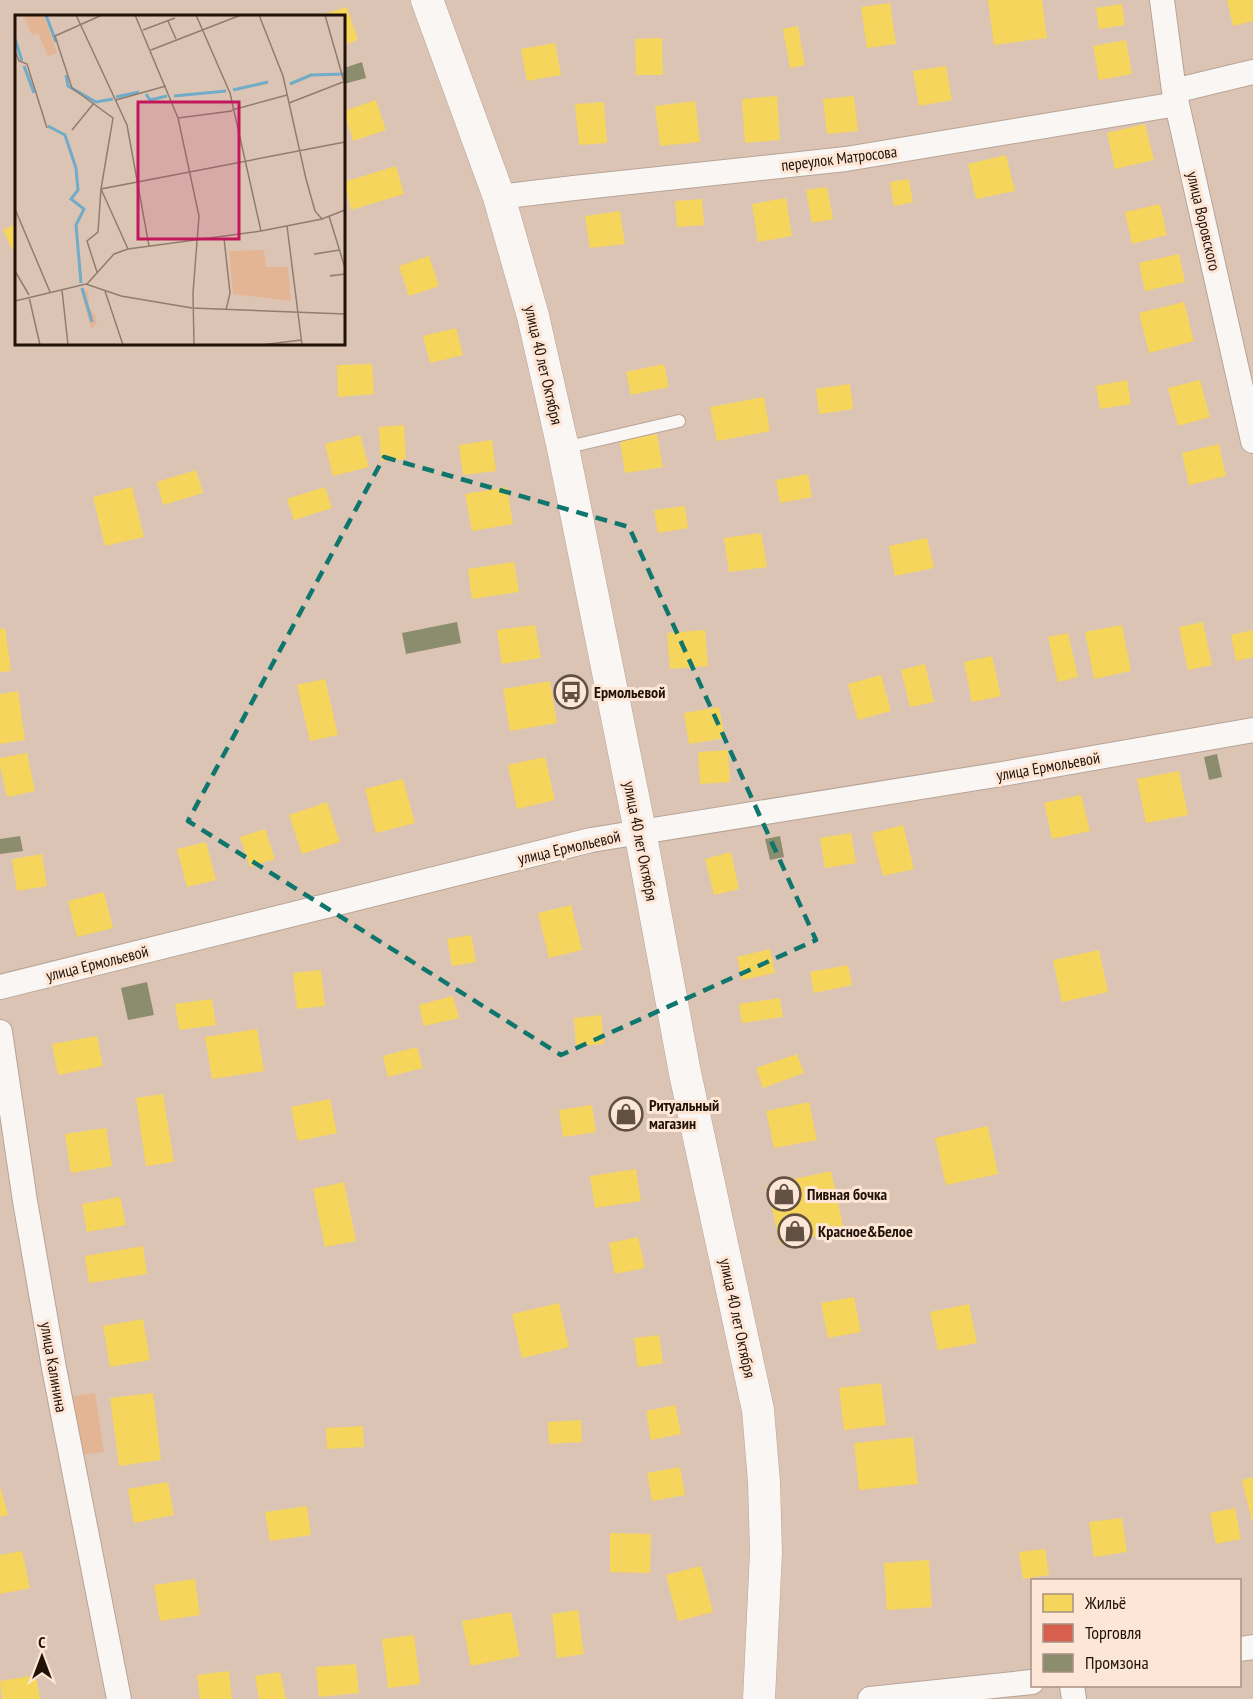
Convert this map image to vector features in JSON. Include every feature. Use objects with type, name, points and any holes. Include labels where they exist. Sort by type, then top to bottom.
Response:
[{"type":"street","name":"улица 40 лет Октября","points":[[427,0],[500,197],[533,316],[563,448],[640,831],[685,1073],[758,1410],[764,1482],[766,1552],[759,1699]]},
{"type":"street","name":"улица Воровского","points":[[1162,0],[1176,97],[1253,441]]},
{"type":"street","name":"переулок Матросова","points":[[500,197],[846,159],[1176,97],[1253,72]]},
{"type":"street","name":"улица Ермольевой","points":[[0,987],[591,840],[1002,774],[1253,730]]},
{"type":"street","name":"улица Калинина","points":[[0,1032],[25,1201],[54,1368],[119,1699]]},
{"type":"street","points":[[870,1699],[1031,1682]]},
{"type":"lane","points":[[563,448],[680,421]]},
{"type":"highlighted area","points":[[384,457],[629,527],[816,940],[561,1055],[188,821]]},
{"type":"shaded area","points":[[95,1393],[104,1452],[82,1455],[71,1397]]},
{"type":"building: Жильё","points":[[988,0],[1042,0],[1047,38],[994,45]]},
{"type":"building: Жильё","points":[[1227,0],[1253,0],[1253,21],[1233,26]]},
{"type":"building: Жильё","points":[[890,3],[896,44],[867,48],[861,7]]},
{"type":"building: Жильё","points":[[1122,4],[1125,25],[1099,29],[1096,8]]},
{"type":"building: Жильё","points":[[347,7],[358,40],[345,45],[345,15],[320,15]]},
{"type":"building: Жильё","points":[[798,26],[805,65],[790,68],[783,29]]},
{"type":"building: Жильё","points":[[662,38],[663,75],[636,75],[635,39]]},
{"type":"building: Жильё","points":[[1126,40],[1132,74],[1099,80],[1093,46]]},
{"type":"building: Жильё","points":[[555,43],[561,75],[527,81],[521,49]]},
{"type":"building: Жильё","points":[[946,66],[952,100],[919,106],[913,71]]},
{"type":"building: Жильё","points":[[777,96],[780,140],[745,143],[742,99]]},
{"type":"building: Жильё","points":[[854,96],[858,131],[827,134],[823,99]]},
{"type":"building: Жильё","points":[[376,100],[386,130],[353,141],[345,111]]},
{"type":"building: Жильё","points":[[695,101],[700,142],[660,146],[655,106]]},
{"type":"building: Жильё","points":[[604,102],[607,143],[579,145],[575,104]]},
{"type":"building: Жильё","points":[[1145,124],[1154,160],[1115,169],[1107,133]]},
{"type":"building: Жильё","points":[[1006,155],[1015,191],[976,199],[968,164]]},
{"type":"building: Жильё","points":[[396,166],[404,194],[351,210],[345,182]]},
{"type":"building: Жильё","points":[[909,179],[913,202],[894,206],[890,182]]},
{"type":"building: Жильё","points":[[827,187],[833,219],[812,223],[806,190]]},
{"type":"building: Жильё","points":[[786,198],[792,236],[758,242],[752,204]]},
{"type":"building: Жильё","points":[[702,199],[704,225],[677,227],[675,201]]},
{"type":"building: Жильё","points":[[1160,204],[1167,235],[1132,244],[1125,212]]},
{"type":"building: Жильё","points":[[620,211],[625,244],[590,248],[585,216]]},
{"type":"building: Жильё","points":[[15,224],[15,250],[13,251],[3,230]]},
{"type":"building: Жильё","points":[[1179,254],[1185,282],[1145,291],[1139,263]]},
{"type":"building: Жильё","points":[[429,256],[439,286],[409,296],[399,266]]},
{"type":"building: Жильё","points":[[1184,302],[1194,341],[1149,353],[1139,313]]},
{"type":"building: Жильё","points":[[456,328],[463,355],[430,363],[423,336]]},
{"type":"building: Жильё","points":[[372,364],[374,394],[338,397],[337,365]]},
{"type":"building: Жильё","points":[[664,364],[669,387],[631,395],[626,372]]},
{"type":"building: Жильё","points":[[1127,380],[1131,404],[1100,409],[1096,386]]},
{"type":"building: Жильё","points":[[1200,380],[1210,417],[1178,426],[1168,388]]},
{"type":"building: Жильё","points":[[850,384],[853,409],[819,414],[816,389]]},
{"type":"building: Жильё","points":[[764,397],[770,431],[717,441],[710,407]]},
{"type":"building: Жильё","points":[[404,425],[406,459],[381,461],[379,427]]},
{"type":"building: Жильё","points":[[657,434],[663,467],[625,473],[620,440]]},
{"type":"building: Жильё","points":[[360,435],[369,467],[333,476],[325,444]]},
{"type":"building: Жильё","points":[[492,440],[496,471],[463,475],[459,445]]},
{"type":"building: Жильё","points":[[1219,444],[1226,476],[1189,485],[1182,453]]},
{"type":"building: Жильё","points":[[196,470],[203,493],[163,505],[157,482]]},
{"type":"building: Жильё","points":[[808,474],[812,497],[780,503],[776,480]]},
{"type":"building: Жильё","points":[[132,487],[144,537],[105,546],[93,497]]},
{"type":"building: Жильё","points":[[325,487],[332,508],[294,520],[287,499]]},
{"type":"building: Жильё","points":[[507,487],[513,524],[472,531],[465,494]]},
{"type":"building: Жильё","points":[[685,506],[688,528],[658,533],[654,510]]},
{"type":"building: Жильё","points":[[761,533],[767,567],[729,572],[724,538]]},
{"type":"building: Жильё","points":[[927,538],[934,568],[895,576],[889,546]]},
{"type":"building: Жильё","points":[[514,562],[519,592],[472,599],[468,569]]},
{"type":"building: Жильё","points":[[1203,622],[1212,665],[1188,670],[1179,627]]},
{"type":"building: Жильё","points":[[535,625],[541,658],[502,664],[497,630]]},
{"type":"building: Жильё","points":[[1122,625],[1131,671],[1094,679],[1085,632]]},
{"type":"building: Жильё","points":[[5,628],[11,671],[0,672],[0,629]]},
{"type":"building: Жильё","points":[[705,630],[708,666],[670,669],[667,633]]},
{"type":"building: Жильё","points":[[1253,630],[1253,657],[1236,661],[1231,635]]},
{"type":"building: Жильё","points":[[1068,633],[1078,677],[1058,682],[1048,637]]},
{"type":"building: Жильё","points":[[992,656],[1001,696],[972,702],[964,662]]},
{"type":"building: Жильё","points":[[925,664],[934,702],[910,707],[901,670]]},
{"type":"building: Жильё","points":[[881,675],[891,711],[858,720],[848,684]]},
{"type":"building: Жильё","points":[[325,679],[338,735],[310,741],[297,685]]},
{"type":"building: Жильё","points":[[550,681],[557,723],[510,731],[503,689]]},
{"type":"building: Жильё","points":[[18,691],[25,740],[0,744],[0,694]]},
{"type":"building: Жильё","points":[[719,707],[725,738],[689,744],[684,713]]},
{"type":"building: Жильё","points":[[728,750],[730,782],[700,784],[698,752]]},
{"type":"building: Жильё","points":[[27,753],[35,791],[7,797],[0,758]]},
{"type":"building: Жильё","points":[[545,757],[555,800],[517,809],[508,765]]},
{"type":"building: Жильё","points":[[1179,771],[1188,815],[1146,823],[1137,779]]},
{"type":"building: Жильё","points":[[403,779],[415,823],[376,833],[365,789]]},
{"type":"building: Жильё","points":[[1081,795],[1090,831],[1052,839],[1044,803]]},
{"type":"building: Жильё","points":[[327,802],[340,842],[302,854],[289,815]]},
{"type":"building: Жильё","points":[[903,825],[914,869],[883,876],[872,833]]},
{"type":"building: Жильё","points":[[265,829],[275,859],[250,867],[240,837]]},
{"type":"building: Жильё","points":[[851,833],[856,863],[825,868],[820,838]]},
{"type":"building: Жильё","points":[[206,842],[216,880],[187,887],[177,849]]},
{"type":"building: Жильё","points":[[731,852],[739,889],[714,895],[705,859]]},
{"type":"building: Жильё","points":[[42,854],[47,886],[17,891],[12,859]]},
{"type":"building: Жильё","points":[[104,892],[113,928],[77,937],[68,901]]},
{"type":"building: Жильё","points":[[571,905],[582,950],[549,958],[538,913]]},
{"type":"building: Жильё","points":[[471,935],[476,962],[452,966],[447,939]]},
{"type":"building: Жильё","points":[[770,949],[775,973],[742,980],[737,957]]},
{"type":"building: Жильё","points":[[1099,950],[1108,992],[1062,1002],[1053,960]]},
{"type":"building: Жильё","points":[[848,965],[852,985],[814,993],[810,972]]},
{"type":"building: Жильё","points":[[321,970],[325,1006],[297,1009],[293,973]]},
{"type":"building: Жильё","points":[[453,996],[459,1018],[424,1026],[419,1005]]},
{"type":"building: Жильё","points":[[780,998],[783,1017],[742,1023],[739,1004]]},
{"type":"building: Жильё","points":[[212,999],[216,1025],[179,1030],[175,1004]]},
{"type":"building: Жильё","points":[[601,1015],[604,1044],[576,1046],[574,1018]]},
{"type":"building: Жильё","points":[[257,1029],[264,1071],[212,1079],[205,1037]]},
{"type":"building: Жильё","points":[[97,1036],[103,1066],[58,1075],[52,1044]]},
{"type":"building: Жильё","points":[[417,1047],[423,1068],[388,1077],[383,1056]]},
{"type":"building: Жильё","points":[[797,1054],[804,1073],[763,1088],[756,1068]]},
{"type":"building: Жильё","points":[[163,1094],[174,1162],[146,1166],[136,1098]]},
{"type":"building: Жильё","points":[[330,1099],[337,1133],[298,1141],[291,1107]]},
{"type":"building: Жильё","points":[[809,1102],[817,1140],[774,1148],[766,1111]]},
{"type":"building: Жильё","points":[[592,1105],[596,1132],[563,1137],[559,1110]]},
{"type":"building: Жильё","points":[[988,1126],[998,1174],[946,1185],[935,1138]]},
{"type":"building: Жильё","points":[[106,1128],[112,1166],[71,1173],[65,1134]]},
{"type":"building: Жильё","points":[[636,1169],[641,1201],[595,1208],[590,1176]]},
{"type":"building: Жильё","points":[[831,1171],[844,1230],[780,1244],[767,1185]]},
{"type":"building: Жильё","points":[[344,1182],[356,1241],[325,1247],[313,1189]]},
{"type":"building: Жильё","points":[[120,1197],[126,1225],[87,1232],[82,1204]]},
{"type":"building: Жильё","points":[[638,1237],[645,1268],[615,1274],[609,1243]]},
{"type":"building: Жильё","points":[[143,1246],[147,1274],[89,1283],[85,1256]]},
{"type":"building: Жильё","points":[[854,1297],[861,1332],[828,1338],[821,1303]]},
{"type":"building: Жильё","points":[[559,1303],[569,1347],[522,1358],[512,1314]]},
{"type":"building: Жильё","points":[[969,1304],[977,1343],[938,1350],[930,1312]]},
{"type":"building: Жильё","points":[[143,1319],[150,1360],[110,1367],[103,1326]]},
{"type":"building: Жильё","points":[[659,1335],[663,1363],[638,1367],[634,1338]]},
{"type":"building: Жильё","points":[[881,1383],[886,1425],[844,1430],[839,1388]]},
{"type":"building: Жильё","points":[[153,1393],[161,1460],[119,1466],[110,1398]]},
{"type":"building: Жильё","points":[[675,1405],[681,1434],[651,1440],[646,1411]]},
{"type":"building: Жильё","points":[[581,1420],[582,1442],[549,1444],[548,1422]]},
{"type":"building: Жильё","points":[[363,1426],[364,1447],[327,1449],[326,1428]]},
{"type":"building: Жильё","points":[[913,1437],[918,1484],[859,1490],[854,1443]]},
{"type":"building: Жильё","points":[[680,1467],[685,1495],[652,1501],[647,1473]]},
{"type":"building: Жильё","points":[[1253,1477],[1253,1521],[1252,1521],[1242,1480]]},
{"type":"building: Жильё","points":[[168,1482],[174,1515],[134,1523],[128,1489]]},
{"type":"building: Жильё","points":[[0,1487],[8,1515],[0,1517]]},
{"type":"building: Жильё","points":[[307,1506],[311,1535],[270,1541],[265,1512]]},
{"type":"building: Жильё","points":[[1235,1508],[1241,1539],[1216,1544],[1210,1513]]},
{"type":"building: Жильё","points":[[1122,1518],[1127,1552],[1094,1557],[1089,1522]]},
{"type":"building: Жильё","points":[[610,1533],[651,1534],[650,1573],[610,1572]]},
{"type":"building: Жильё","points":[[1045,1549],[1049,1575],[1023,1579],[1019,1552]]},
{"type":"building: Жильё","points":[[22,1551],[30,1588],[0,1594],[0,1555]]},
{"type":"building: Жильё","points":[[929,1560],[932,1607],[887,1610],[884,1563]]},
{"type":"building: Жильё","points":[[701,1566],[713,1612],[678,1621],[666,1575]]},
{"type":"building: Жильё","points":[[195,1579],[200,1615],[160,1621],[154,1585]]},
{"type":"building: Жильё","points":[[578,1610],[584,1654],[557,1658],[552,1614]]},
{"type":"building: Жильё","points":[[511,1612],[520,1656],[471,1666],[462,1621]]},
{"type":"building: Жильё","points":[[414,1635],[420,1684],[388,1688],[382,1639]]},
{"type":"building: Жильё","points":[[356,1664],[359,1693],[319,1697],[316,1667]]},
{"type":"building: Жильё","points":[[229,1671],[232,1699],[200,1699],[197,1675]]},
{"type":"building: Жильё","points":[[280,1672],[286,1699],[259,1699],[255,1676]]},
{"type":"building: Жильё","points":[[36,1675],[40,1699],[2,1699],[0,1681]]},
{"type":"building: Торговля","name":"Ритуальный магазин","points":[[630,1101],[635,1124],[622,1126],[618,1103]]},
{"type":"building: Промзона","points":[[362,62],[366,78],[345,84],[345,68]]},
{"type":"building: Промзона","points":[[457,622],[461,643],[406,654],[402,633]]},
{"type":"building: Промзона","points":[[1217,754],[1222,777],[1209,780],[1204,757]]},
{"type":"building: Промзона","points":[[20,836],[23,851],[0,854],[0,839]]},
{"type":"building: Промзона","points":[[780,836],[784,857],[770,860],[765,839]]},
{"type":"building: Промзона","points":[[147,982],[154,1015],[128,1020],[121,988]]},
{"type":"place","name":"Ермольевой","points":[[571,692]]},
{"type":"place","name":"Ритуальный магазин","points":[[626,1114]]},
{"type":"place","name":"Пивная бочка","points":[[784,1194]]},
{"type":"place","name":"Красное&Белое","points":[[795,1231]]}]
